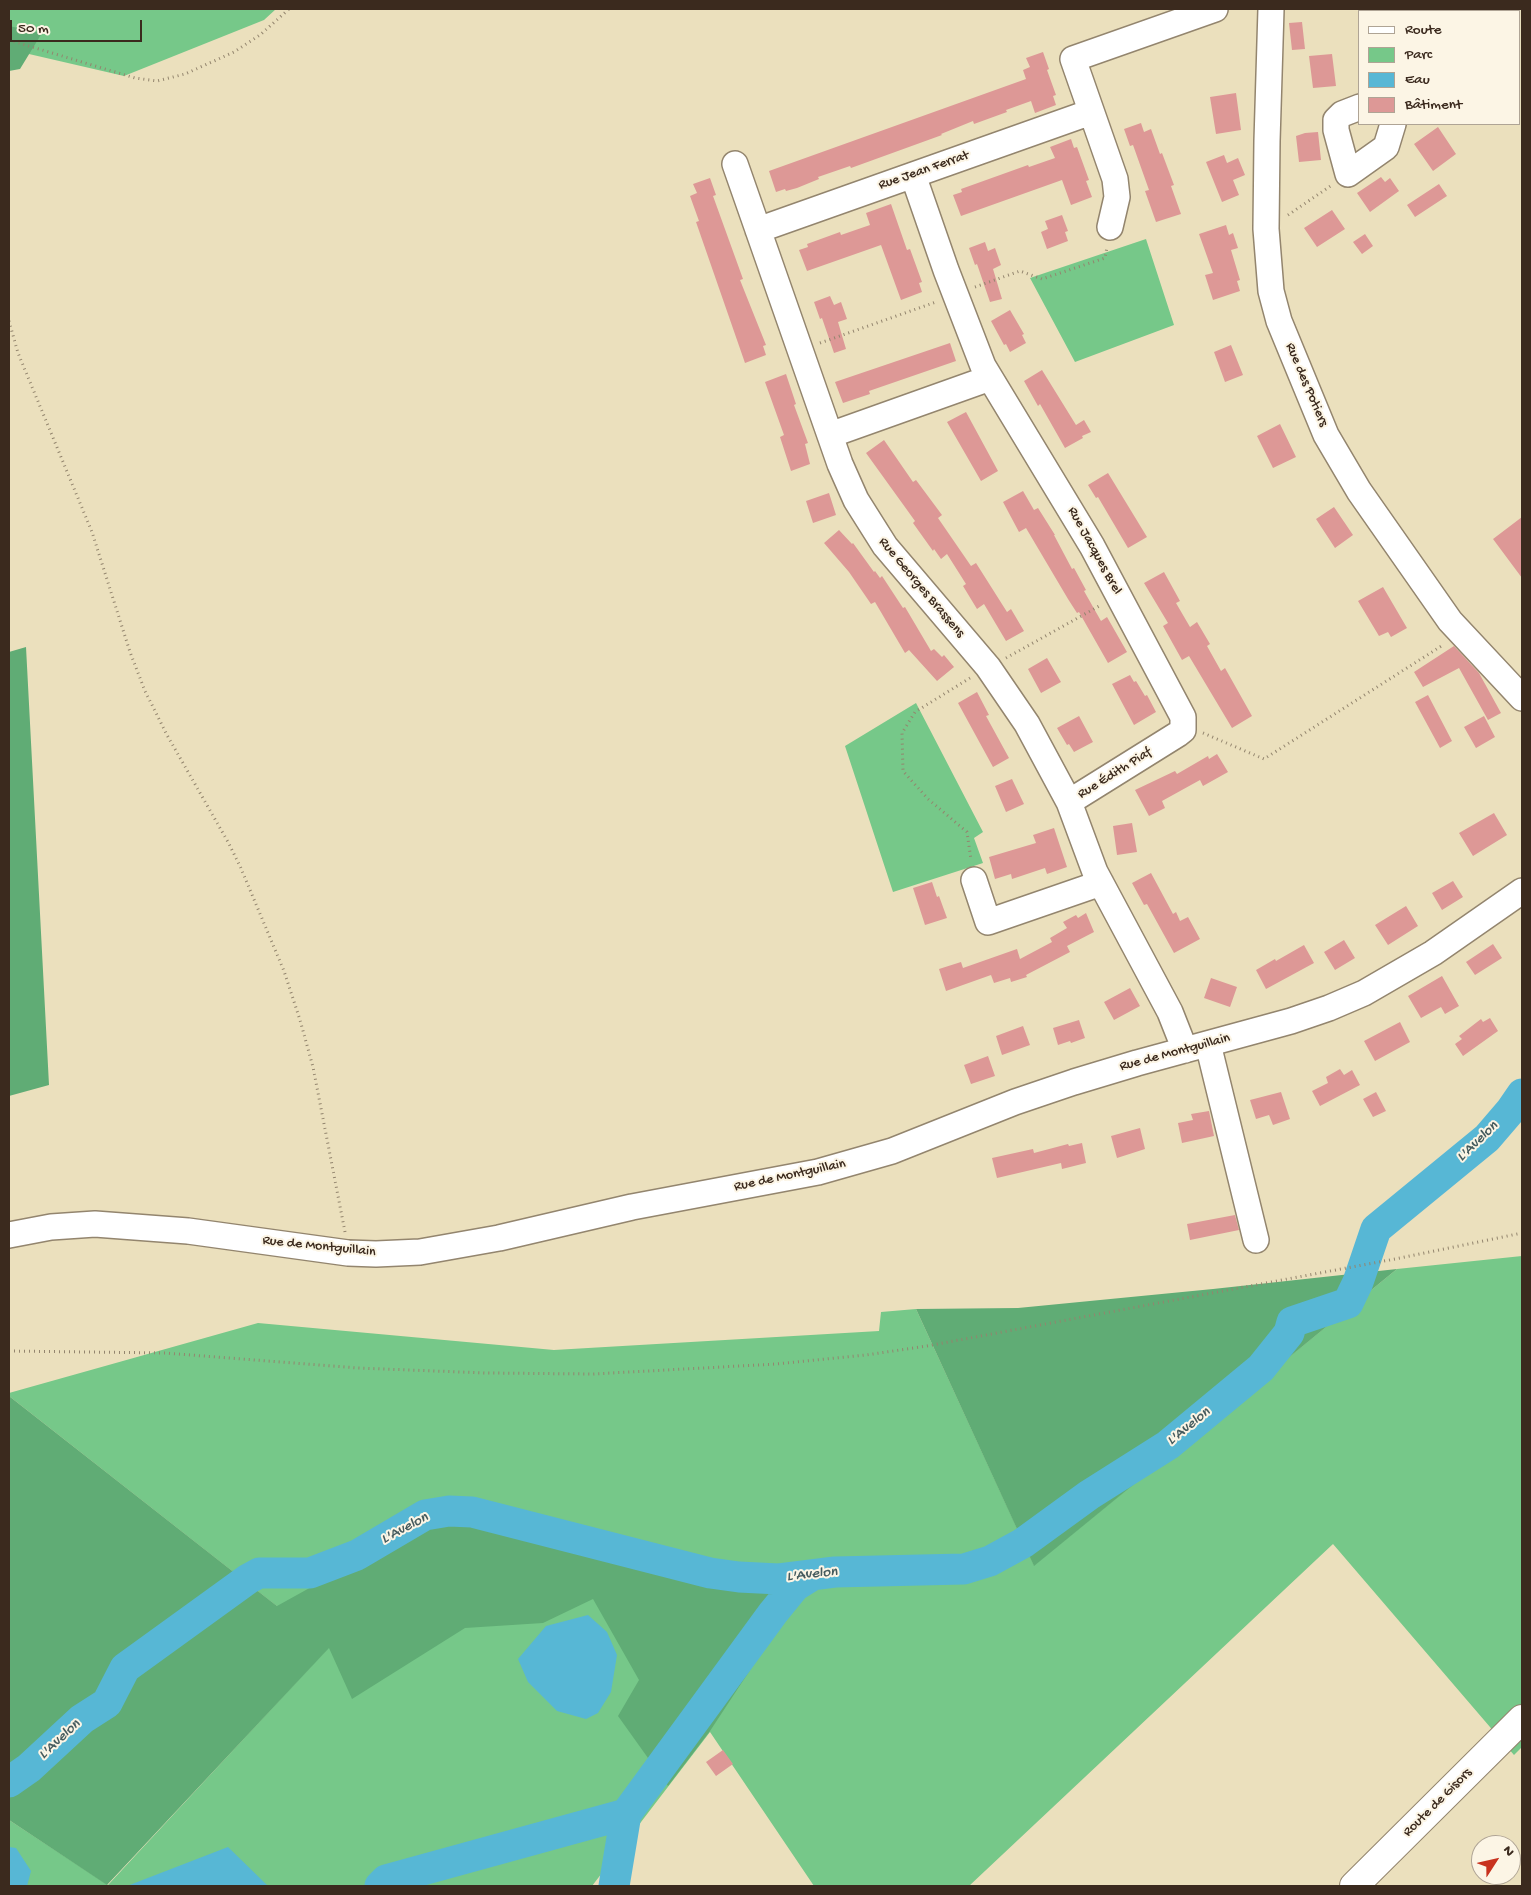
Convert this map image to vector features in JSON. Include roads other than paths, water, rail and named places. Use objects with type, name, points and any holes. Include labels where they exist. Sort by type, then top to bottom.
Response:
[{"type":"main road","name":"Route de Gisors","points":[[1354,1886],[1522,1719]]},
{"type":"street","points":[[1110,227],[1117,197],[1116,185],[1072,59],[1215,9]]},
{"type":"street","name":"Rue des Potiers","points":[[1271,9],[1266,229],[1269,272],[1274,305],[1286,338],[1326,435],[1359,492],[1419,580],[1461,634],[1522,698]]},
{"type":"street","points":[[1358,108],[1342,114],[1336,120],[1336,130],[1348,174],[1386,147],[1393,125]]},
{"type":"street","name":"Rue Jean Ferrat","points":[[758,230],[1091,112]]},
{"type":"street","points":[[735,164],[758,230]]},
{"type":"street","name":"Rue Jacques Brel","points":[[913,175],[973,341],[990,378],[1071,510],[1119,596],[1181,710],[1184,724],[1183,730]]},
{"type":"street","name":"Rue Georges Brassens","points":[[758,230],[852,492],[874,531],[988,667],[1027,724],[1069,802]]},
{"type":"street","points":[[830,435],[990,378]]},
{"type":"street","name":"Rue Édith Piaf","points":[[1183,730],[1172,739],[1069,802],[1095,872],[1170,1012],[1197,1047],[1256,1240]]},
{"type":"street","points":[[974,880],[988,922],[1101,883]]},
{"type":"street","name":"Rue de Montguillain","points":[[9,1235],[51,1227],[95,1224],[188,1231],[348,1253],[396,1254],[443,1249],[608,1212],[782,1179],[892,1151],[1015,1102],[1074,1082],[1291,1021],[1364,993],[1450,942],[1522,890]]},
{"type":"water","points":[[588,1615],[607,1632],[617,1655],[611,1692],[598,1713],[586,1719],[557,1711],[528,1682],[518,1659],[546,1626]]},
{"type":"water","points":[[9,1847],[16,1848],[31,1871],[27,1886],[9,1886]]},
{"type":"water","points":[[228,1847],[268,1886],[127,1886]]},
{"type":"waterway","name":"L'Avelon","points":[[9,1782],[29,1768],[82,1719],[107,1703],[125,1668],[248,1579],[259,1573],[310,1573],[357,1555],[425,1515],[449,1511],[472,1512],[710,1573],[739,1577],[779,1579],[835,1572],[964,1569],[990,1561],[1023,1543],[1089,1495],[1168,1445],[1261,1368],[1289,1333],[1292,1322],[1348,1303],[1358,1282],[1376,1229],[1487,1138],[1522,1094]]},
{"type":"waterway","points":[[380,1886],[386,1880],[626,1814],[773,1613],[795,1586],[811,1576]]},
{"type":"waterway","points":[[614,1886],[626,1814]]}]
